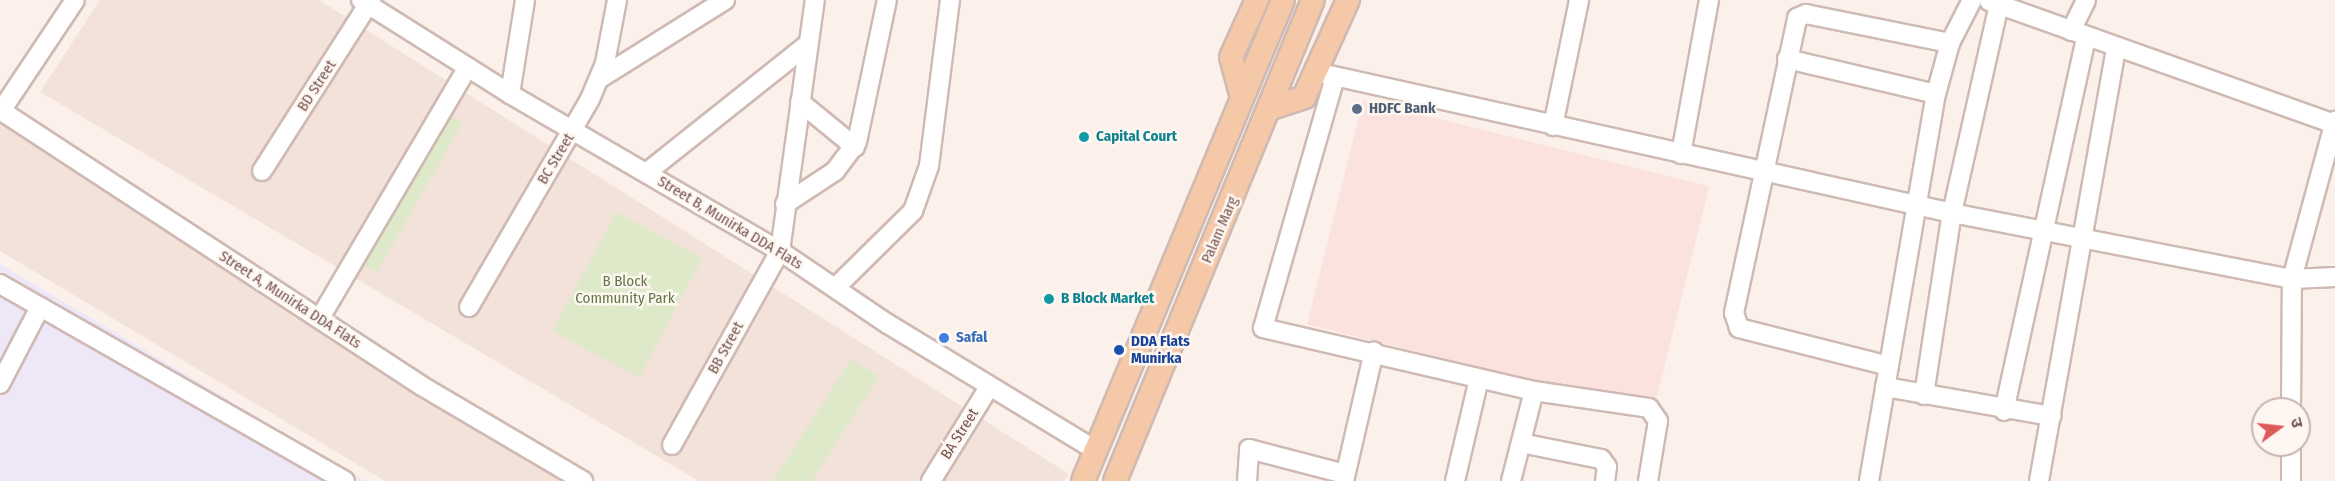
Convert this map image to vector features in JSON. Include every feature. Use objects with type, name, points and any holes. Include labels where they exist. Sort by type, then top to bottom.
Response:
[{"type":"main road","points":[[1241,94],[1231,57],[1257,0]]},
{"type":"main road","points":[[1083,481],[1241,94],[1283,0]]},
{"type":"main road","points":[[1271,108],[1304,97],[1325,75],[1348,0]]},
{"type":"main road","name":"Palam Marg","points":[[1115,481],[1271,108],[1312,3]]},
{"type":"street","points":[[1,111],[75,0]]},
{"type":"street","points":[[510,94],[525,0]]},
{"type":"street","name":"BC Street","points":[[469,307],[574,129],[599,79],[617,0]]},
{"type":"street","points":[[599,79],[725,0]]},
{"type":"street","points":[[780,251],[815,0]]},
{"type":"street","points":[[785,204],[835,171],[855,147],[887,0]]},
{"type":"street","points":[[836,287],[913,211],[930,166],[950,0]]},
{"type":"street","points":[[1553,126],[1579,0]]},
{"type":"street","points":[[1681,154],[1709,0]]},
{"type":"street","points":[[1869,481],[1936,94],[1950,43],[1972,0]]},
{"type":"street","points":[[2004,411],[2086,0]]},
{"type":"street","name":"Street B, Munirka DDA Flats","points":[[367,1],[510,94],[574,129],[780,251],[988,387],[1095,450]]},
{"type":"street","name":"BD Street","points":[[262,171],[367,1]]},
{"type":"street","points":[[1924,395],[1952,213],[1993,2],[2116,49],[2334,122],[2329,161],[2292,279],[2292,397]]},
{"type":"street","points":[[1889,366],[1735,325],[1796,20],[1806,14],[1950,43]]},
{"type":"street","points":[[646,173],[808,44]]},
{"type":"street","points":[[2039,481],[2086,237],[2116,49]]},
{"type":"street","points":[[1787,59],[1936,94]]},
{"type":"street","points":[[320,318],[468,68]]},
{"type":"street","points":[[1648,481],[1658,422],[1654,412],[1534,391],[1374,351],[1263,328],[1325,75],[1952,213],[2086,237],[2292,279],[2335,277]]},
{"type":"street","points":[[800,102],[855,147]]},
{"type":"street","name":"Street A, Munirka DDA Flats","points":[[1,111],[320,318],[583,481]]},
{"type":"street","name":"BB Street","points":[[672,445],[780,251]]},
{"type":"street","points":[[0,284],[345,481]]},
{"type":"street","points":[[0,384],[40,307]]},
{"type":"street","points":[[1247,481],[1249,449],[1344,477],[1374,351]]},
{"type":"street","points":[[1455,481],[1479,379]]},
{"type":"street","name":"BA Street","points":[[931,481],[988,387]]},
{"type":"street","points":[[1885,387],[2004,411],[2052,416]]},
{"type":"street","points":[[1511,481],[1534,391]]},
{"type":"street","points":[[1521,443],[1600,459],[1607,467],[1605,481]]},
{"type":"street","points":[[2291,457],[2291,481]]},
{"type":"shaded area","points":[[100,0],[319,0],[1069,474],[1064,481],[699,481],[40,92]]},
{"type":"shaded area","points":[[0,100],[579,481],[385,481],[0,251]]},
{"type":"shaded area","points":[[1363,100],[1709,186],[1654,411],[1307,324]]},
{"type":"shaded area","points":[[0,264],[365,481],[0,481]]},
{"type":"green space","points":[[435,107],[463,123],[377,272],[349,256]]},
{"type":"green space","name":"B Block Community Park","points":[[616,212],[703,258],[639,377],[553,331]]},
{"type":"green space","points":[[851,359],[879,376],[812,481],[773,481]]},
{"type":"place","name":"HDFC Bank","points":[[1357,109]]},
{"type":"place","name":"Capital Court","points":[[1084,137]]},
{"type":"place","name":"B Block Market","points":[[1049,299]]},
{"type":"place","name":"Safal","points":[[944,338]]},
{"type":"place","name":"DDA Flats Munirka","points":[[1119,350]]}]
